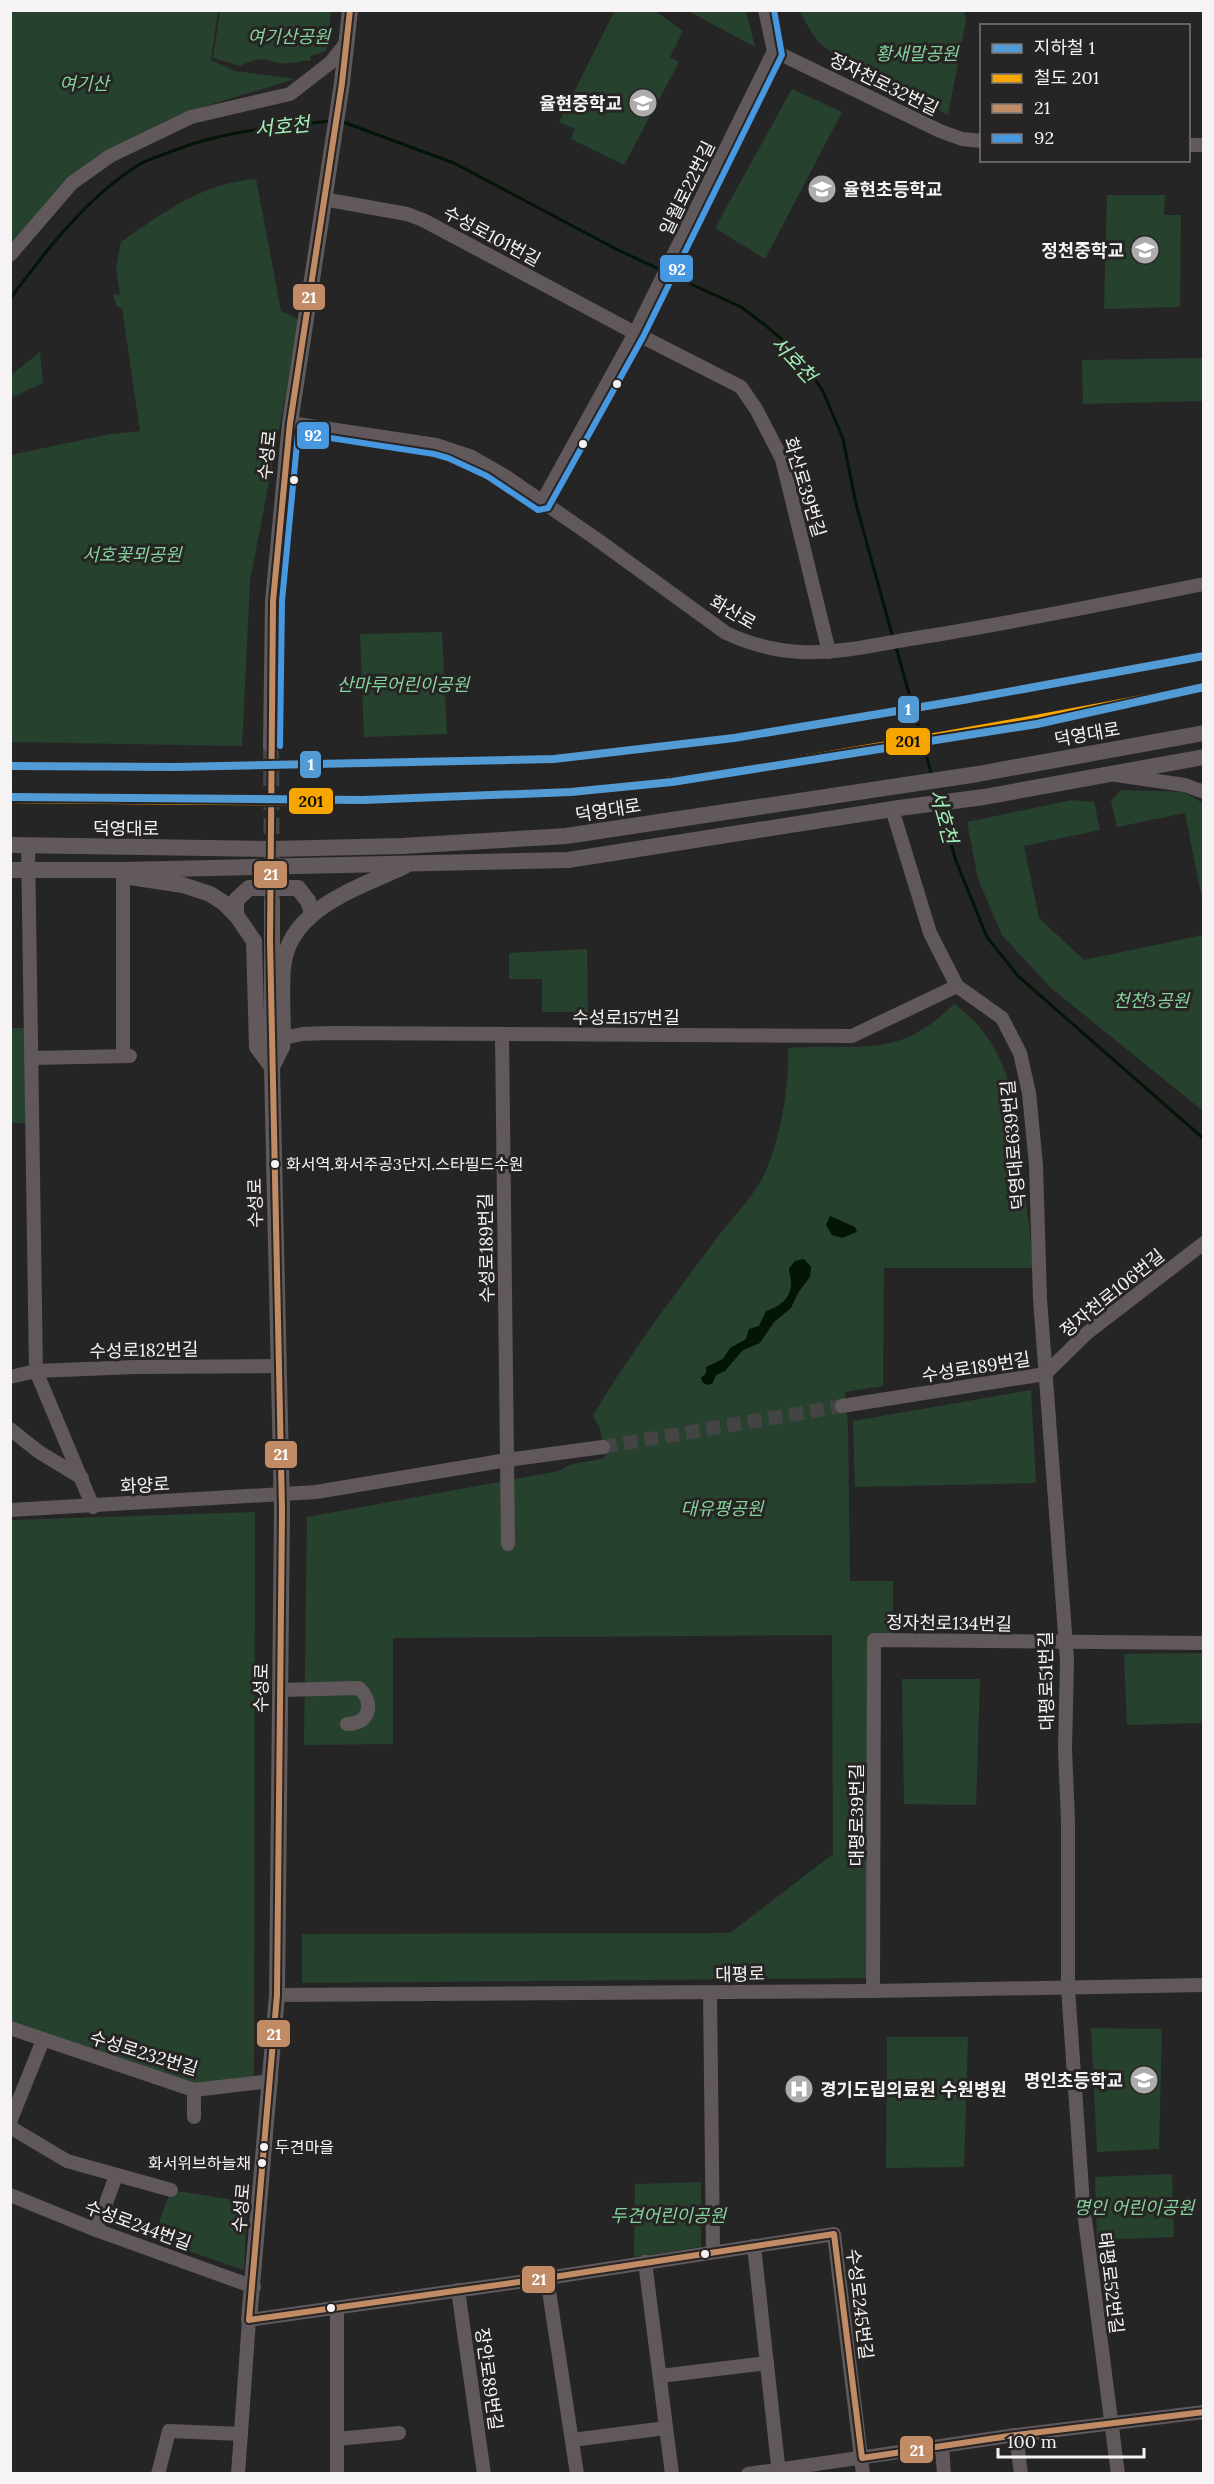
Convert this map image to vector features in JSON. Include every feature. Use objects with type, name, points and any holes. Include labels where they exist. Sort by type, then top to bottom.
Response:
[{"type":"main road","points":[[346,43],[350,10]]},
{"type":"main road","name":"수성로","points":[[271,746],[273,601],[290,423],[342,83],[346,43]]},
{"type":"main road","name":"덕영대로","points":[[10,845],[284,848],[402,846],[555,836],[978,774],[1203,733]]},
{"type":"main road","points":[[123,873],[568,860],[896,808],[984,797],[1203,757]]},
{"type":"main road","points":[[10,870],[100,870],[123,873],[183,885],[210,894],[224,903],[236,915],[254,942],[257,1047],[272,1067],[282,1047],[283,967],[287,947],[312,913],[343,895],[411,863]]},
{"type":"main road","points":[[236,915],[236,900],[249,888],[298,888],[308,901],[312,913]]},
{"type":"main road","name":"수성로","points":[[249,2320],[254,2287],[277,1995],[281,1495],[272,1067],[272,902]]},
{"type":"street","points":[[765,10],[774,51]]},
{"type":"street","points":[[10,255],[72,183],[110,156],[191,117],[290,94],[330,63],[346,43]]},
{"type":"street","name":"정자천로32번길","points":[[774,51],[939,131],[980,141]]},
{"type":"street","name":"일월로22번길","points":[[543,502],[645,313],[774,51]]},
{"type":"street","name":"수성로101번길","points":[[324,199],[407,214],[423,220],[634,333]]},
{"type":"street","name":"화산로39번길","points":[[634,333],[735,382],[756,409],[782,459],[830,652]]},
{"type":"street","name":"화산로","points":[[290,423],[414,441],[456,450],[488,464],[726,633],[743,641],[778,650],[830,652],[946,633],[1203,584]]},
{"type":"street","points":[[1114,774],[1141,780],[1185,784],[1203,792]]},
{"type":"street","name":"덕영대로639번길","points":[[896,808],[930,933],[957,987],[1002,1018],[1020,1053],[1029,1093],[1036,1165],[1045,1374]]},
{"type":"street","points":[[28,845],[36,1371],[93,1506]]},
{"type":"street","points":[[31,1058],[127,1056],[123,873]]},
{"type":"street","name":"수성로157번길","points":[[283,1038],[311,1033],[852,1036],[957,987]]},
{"type":"street","name":"수성로189번길","points":[[502,1035],[508,1544]]},
{"type":"street","name":"정자천로106번길","points":[[1045,1374],[1087,1333],[1203,1243]]},
{"type":"street","name":"수성로182번길","points":[[10,1377],[36,1371],[135,1367],[278,1366]]},
{"type":"street","name":"수성로189번길","points":[[842,1406],[1045,1374]]},
{"type":"street","name":"대평로51번길","points":[[1045,1374],[1067,1660],[1065,1750],[1068,1820],[1068,1989]]},
{"type":"street","points":[[10,1429],[39,1452],[82,1478]]},
{"type":"street","points":[[281,1495],[316,1492],[507,1460],[603,1447]]},
{"type":"street","name":"화양로","points":[[10,1510],[281,1495]]},
{"type":"street","name":"정자천로134번길","points":[[874,1640],[1203,1643]]},
{"type":"street","name":"대평로39번길","points":[[873,1991],[874,1640]]},
{"type":"street","points":[[280,1690],[359,1688],[366,1694],[370,1705],[367,1715],[362,1721],[347,1724]]},
{"type":"street","name":"대평로","points":[[277,1995],[1068,1989],[1203,1985]]},
{"type":"street","name":"태평로52번길","points":[[1068,1989],[1083,2204],[1118,2474]]},
{"type":"street","points":[[710,1992],[713,2252]]},
{"type":"street","name":"수성로232번길","points":[[10,2028],[194,2090],[271,2081]]},
{"type":"street","points":[[10,2122],[43,2040]]},
{"type":"street","points":[[194,2090],[194,2117]]},
{"type":"street","points":[[10,2127],[67,2161],[171,2190]]},
{"type":"street","points":[[96,2230],[116,2176]]},
{"type":"street","name":"수성로244번길","points":[[10,2195],[96,2230],[254,2287]]},
{"type":"street","name":"수성로245번길","points":[[249,2320],[834,2234],[862,2458]]},
{"type":"street","points":[[754,2246],[779,2472]]},
{"type":"street","points":[[645,2262],[672,2474]]},
{"type":"street","points":[[547,2278],[577,2474]]},
{"type":"street","name":"장안로89번길","points":[[458,2290],[484,2474]]},
{"type":"street","points":[[337,2474],[338,2308]]},
{"type":"street","name":"수성로","points":[[238,2474],[249,2320]]},
{"type":"street","points":[[660,2376],[767,2362]]},
{"type":"street","points":[[748,2474],[779,2472],[1016,2435],[1203,2412]]},
{"type":"street","points":[[572,2440],[666,2427]]},
{"type":"street","points":[[158,2474],[169,2431],[241,2434]]},
{"type":"street","points":[[337,2439],[399,2433]]},
{"type":"street","points":[[1016,2435],[1021,2474]]},
{"type":"street","points":[[942,2446],[944,2474]]},
{"type":"street","points":[[862,2458],[863,2474]]},
{"type":"green space","points":[[615,10],[655,11],[683,31],[670,57],[679,62],[624,165],[571,139],[575,129],[559,122]]},
{"type":"green space","name":"여기산","points":[[11,11],[218,11],[211,60],[235,71],[295,79],[199,108],[93,161],[11,249]]},
{"type":"green space","name":"여기산공원","points":[[220,11],[331,11],[326,51],[311,56],[310,61],[294,63],[262,59],[240,66],[213,58]]},
{"type":"green space","points":[[688,11],[746,11],[755,47]]},
{"type":"green space","name":"황새말공원","points":[[799,11],[964,11],[966,21],[948,115],[852,68],[817,41]]},
{"type":"green space","points":[[792,89],[842,112],[765,259],[715,228]]},
{"type":"green space","name":"서호꽃뫼공원","points":[[256,179],[281,311],[300,320],[250,581],[242,746],[11,742],[10,455],[111,434],[140,431],[122,308],[117,307],[113,294],[120,295],[116,268],[121,242],[168,210],[202,193],[237,181]]},
{"type":"green space","points":[[1107,195],[1165,195],[1164,215],[1181,215],[1180,307],[1104,309]]},
{"type":"green space","points":[[40,352],[43,383],[11,398],[11,375]]},
{"type":"green space","points":[[1203,358],[1203,401],[1083,404],[1082,360]]},
{"type":"green space","name":"산마루어린이공원","points":[[442,632],[447,734],[364,737],[360,634]]},
{"type":"green space","points":[[1121,790],[1183,792],[1203,803],[1203,904],[1185,813],[1117,827],[1111,801]]},
{"type":"green space","name":"천천3공원","points":[[1072,800],[1094,802],[1100,830],[1024,846],[1039,918],[1084,960],[1203,935],[1203,1111],[1051,988],[1002,935],[978,879],[967,822]]},
{"type":"green space","points":[[587,949],[588,1012],[542,1012],[542,979],[509,979],[509,953]]},
{"type":"green space","name":"대유평공원","points":[[954,1004],[974,1021],[990,1041],[1010,1086],[1019,1135],[1033,1268],[884,1268],[883,1386],[845,1392],[848,1428],[850,1581],[893,1581],[893,1637],[872,1637],[868,1978],[302,1983],[302,1934],[730,1933],[833,1854],[832,1635],[393,1638],[393,1744],[304,1745],[307,1517],[559,1471],[569,1465],[605,1458],[600,1428],[593,1416],[652,1326],[716,1239],[749,1199],[765,1173],[783,1112],[788,1048],[857,1047],[895,1042],[933,1022]]},
{"type":"green space","points":[[11,1028],[27,1028],[27,1123],[11,1123]]},
{"type":"green space","points":[[1031,1390],[1036,1483],[855,1487],[853,1421]]},
{"type":"green space","points":[[255,1512],[254,2076],[193,2085],[11,2024],[11,1520]]},
{"type":"green space","points":[[1203,1653],[1203,1723],[1127,1725],[1124,1654]]},
{"type":"green space","points":[[902,1679],[980,1679],[976,1805],[904,1804]]},
{"type":"green space","points":[[1091,2028],[1162,2029],[1159,2149],[1097,2152]]},
{"type":"green space","points":[[887,2037],[968,2037],[964,2167],[886,2168]]},
{"type":"green space","name":"명인 어린이공원","points":[[1172,2174],[1174,2237],[1097,2240],[1095,2177]]},
{"type":"green space","name":"두견어린이공원","points":[[701,2182],[701,2247],[634,2257],[635,2184]]},
{"type":"green space","points":[[171,2190],[247,2202],[244,2270],[153,2239]]},
{"type":"shaded area","points":[[830,1216],[855,1227],[857,1232],[842,1238],[832,1235],[826,1225]]},
{"type":"shaded area","points":[[804,1259],[811,1267],[810,1277],[798,1293],[791,1308],[774,1322],[760,1343],[743,1350],[725,1371],[716,1375],[713,1383],[708,1385],[703,1383],[701,1378],[706,1373],[706,1367],[723,1359],[730,1348],[746,1339],[749,1329],[759,1326],[766,1311],[780,1305],[787,1298],[791,1283],[789,1268],[795,1261]]},
{"type":"waterway","name":"서호천","points":[[10,299],[38,261],[85,208],[140,164],[209,139],[269,128],[331,121]]},
{"type":"waterway","name":"서호천","points":[[343,122],[454,163],[616,249],[663,271]]},
{"type":"waterway","name":"서호천","points":[[669,274],[741,307],[765,325],[793,349],[823,391],[843,439],[856,504],[893,638]]},
{"type":"waterway","name":"서호천","points":[[896,647],[932,776]]},
{"type":"waterway","name":"서호천","points":[[941,809],[956,861],[987,937],[1018,976],[1204,1139]]},
{"type":"tunnel","points":[[271,746],[272,902]]},
{"type":"tunnel","points":[[603,1447],[842,1406]]},
{"type":"metro line","name":"1","points":[[10,766],[176,767],[554,759],[734,738],[963,700],[1204,656]]},
{"type":"metro line","name":"1","points":[[10,797],[363,800],[571,792],[672,782],[1037,724],[1204,687]]},
{"type":"rail line","name":"201","points":[[10,799],[377,800],[596,789],[767,766],[1204,687]]},
{"type":"transit line","name":"21","points":[[350,10],[342,83],[290,423],[273,601],[270,940],[282,1510],[277,1995],[249,2320],[834,2234],[862,2458],[1016,2435],[1204,2412]]},
{"type":"transit line","name":"92","points":[[280,746],[282,601],[298,433],[448,458],[487,476],[538,510],[548,508],[643,337],[782,55],[774,10]]},
{"type":"place","name":"율현중학교","points":[[643,103]]},
{"type":"place","name":"율현초등학교","points":[[822,189]]},
{"type":"place","name":"정천중학교","points":[[1145,250]]},
{"type":"place","name":"화서역.화서주공3단지.스타필드수원","points":[[275,1164]]},
{"type":"place","name":"명인초등학교","points":[[1144,2080]]},
{"type":"place","name":"경기도립의료원 수원병원","points":[[799,2089]]},
{"type":"place","name":"두견마을","points":[[264,2147]]},
{"type":"place","name":"화서위브하늘채","points":[[262,2163]]}]
